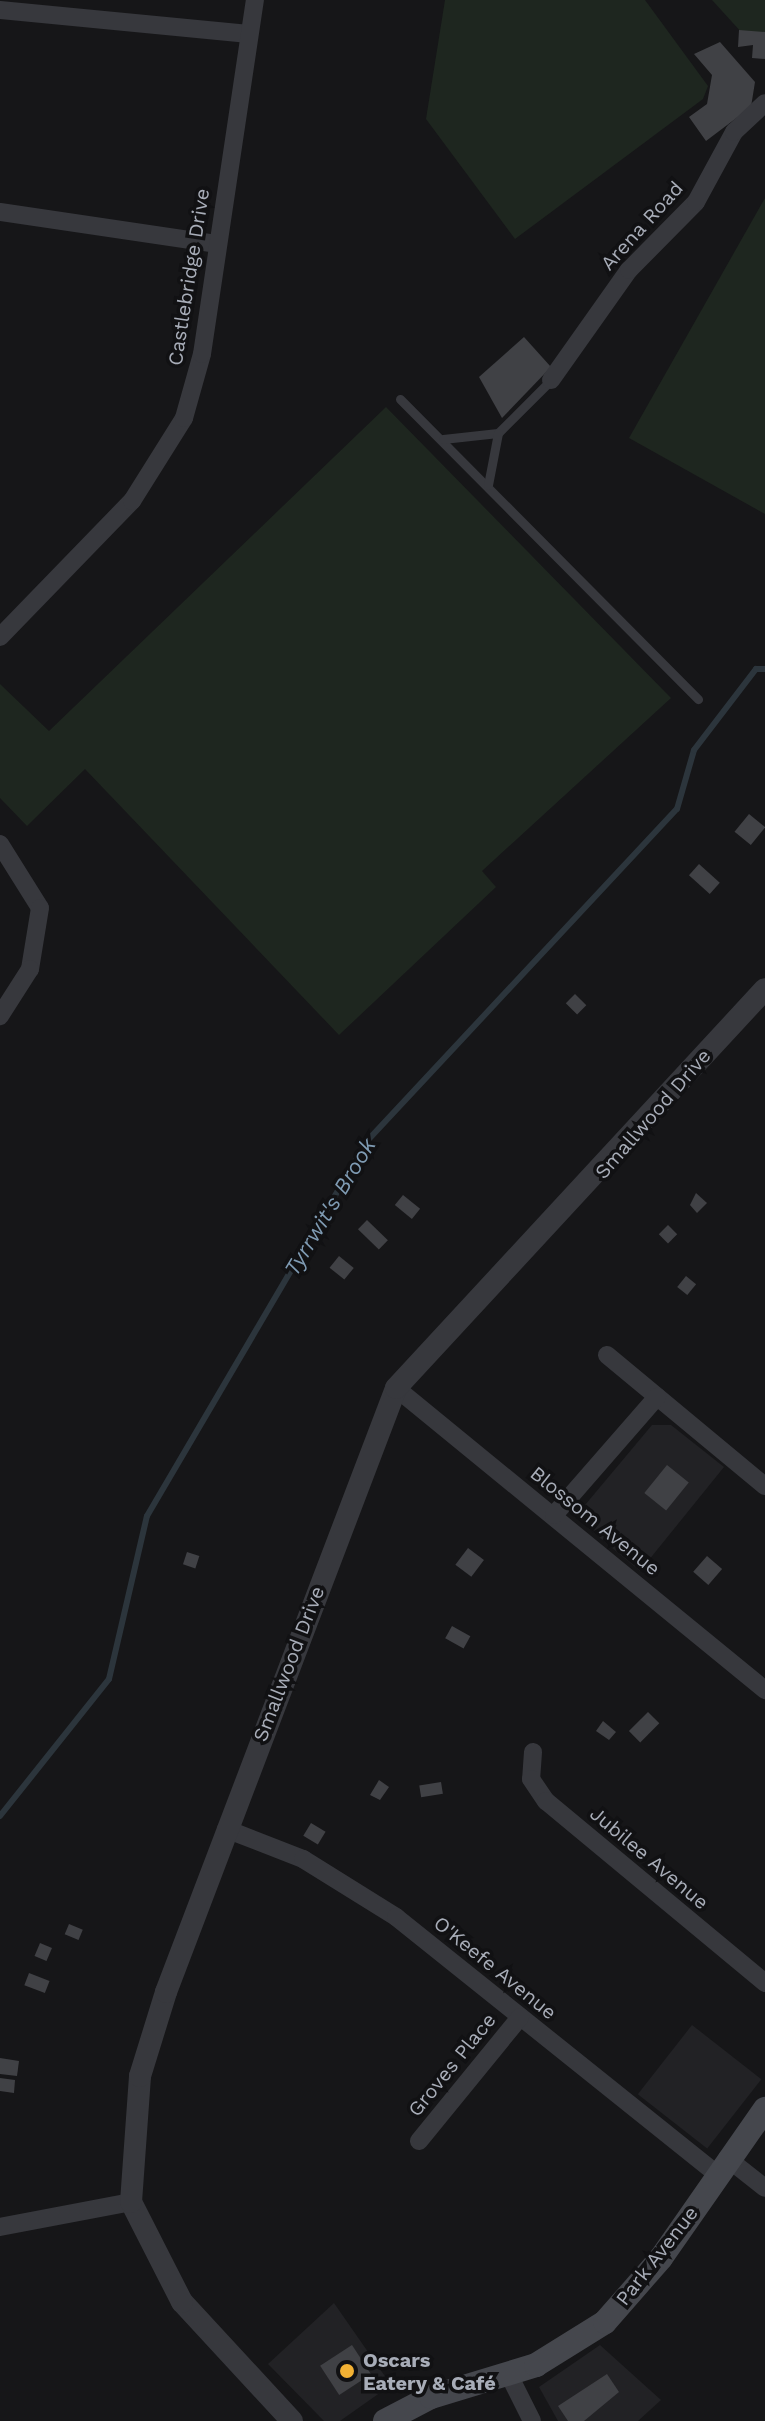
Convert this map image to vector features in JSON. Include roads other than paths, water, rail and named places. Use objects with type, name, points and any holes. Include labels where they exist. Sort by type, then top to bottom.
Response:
[{"type":"main road","name":"Park Avenue","points":[[385,2421],[431,2397],[509,2375],[605,2322],[661,2258],[722,2166],[765,2109]]},
{"type":"street","name":"Castlebridge Drive","points":[[0,637],[132,501],[172,446],[202,354],[255,0]]},
{"type":"street","points":[[0,10],[31,7],[249,34]]},
{"type":"street","name":"Arena Road","points":[[551,380],[629,270],[696,202],[734,132],[765,103]]},
{"type":"street","points":[[0,212],[218,244]]},
{"type":"street","points":[[0,844],[40,908],[30,969],[0,1016]]},
{"type":"street","name":"Smallwood Drive","points":[[131,2202],[140,2076],[226,1829],[396,1388],[765,989]]},
{"type":"street","points":[[607,1355],[765,1486]]},
{"type":"street","name":"Blossom Avenue","points":[[396,1388],[765,1690]]},
{"type":"street","points":[[554,1515],[657,1397]]},
{"type":"street","name":"Jubilee Avenue","points":[[533,1752],[531,1779],[546,1801],[765,1983]]},
{"type":"street","name":"O'Keefe Avenue","points":[[226,1829],[327,1872],[722,2166],[765,2188]]},
{"type":"street","name":"Groves Place","points":[[419,2141],[520,2017]]},
{"type":"street","points":[[0,2227],[131,2202],[182,2302],[292,2421]]},
{"type":"street","points":[[509,2375],[532,2421]]},
{"type":"lane","points":[[488,485],[498,433],[551,380]]},
{"type":"lane","points":[[400,399],[698,699]]},
{"type":"lane","points":[[443,439],[498,433]]},
{"type":"waterway","name":"Tyrrwit's Brook","points":[[0,1816],[109,1679],[147,1516],[368,1140],[677,809],[694,750],[756,669],[765,669]]},
{"type":"place","name":"Oscars Eatery & Café","points":[[347,2371]]}]
